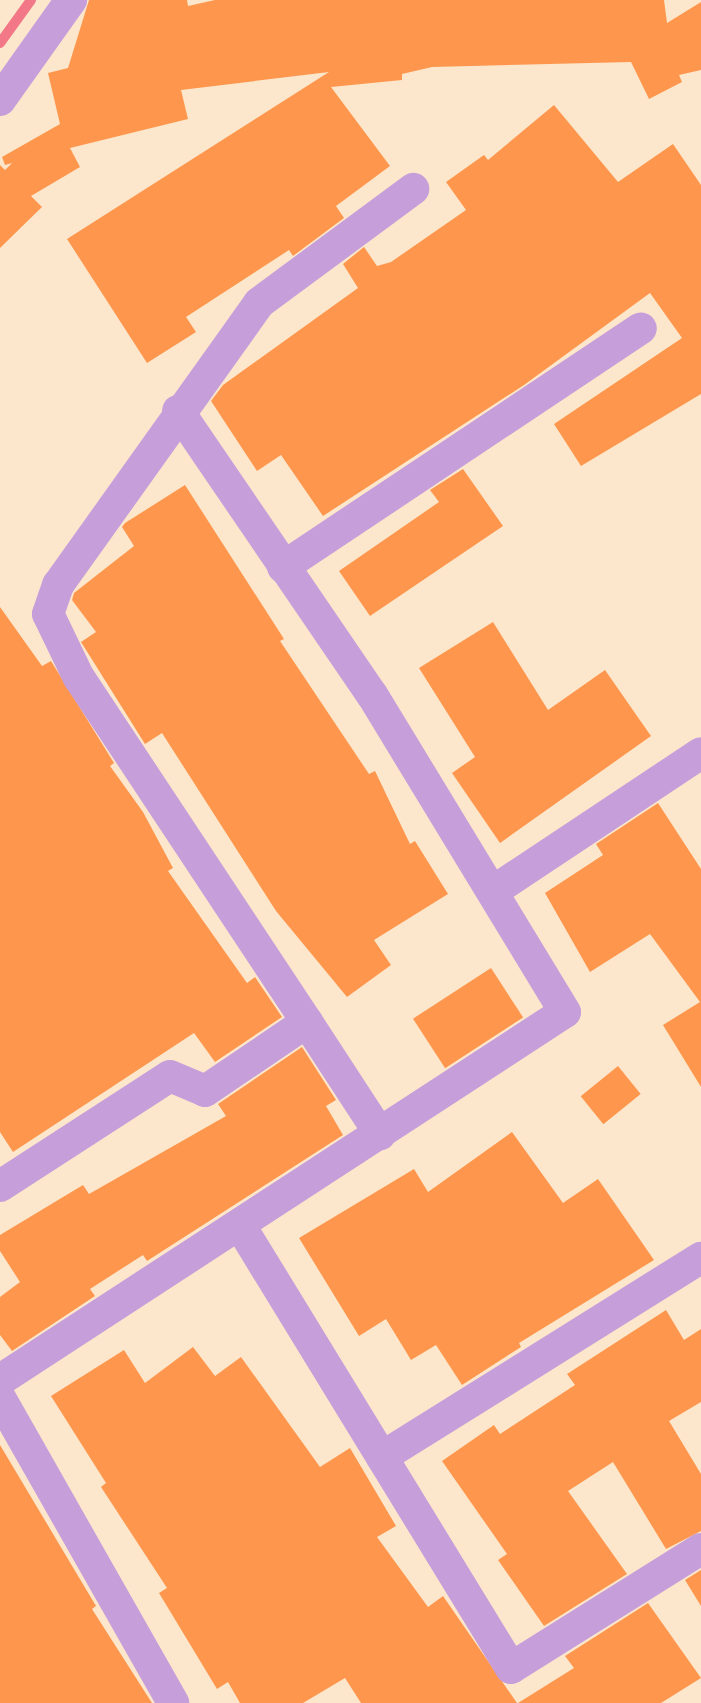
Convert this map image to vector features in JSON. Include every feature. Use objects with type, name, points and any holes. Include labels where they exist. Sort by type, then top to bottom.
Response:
[{"type":"street","points":[[0,100],[71,0]]},
{"type":"street","points":[[380,1134],[79,678],[48,614],[58,585],[178,411],[259,303],[413,189]]},
{"type":"street","points":[[283,567],[641,328]]},
{"type":"street","points":[[0,1380],[241,1227],[565,1012],[495,890],[372,695],[178,411]]},
{"type":"street","points":[[495,890],[701,753]]},
{"type":"street","points":[[0,1186],[170,1076],[205,1091],[307,1022]]},
{"type":"street","points":[[241,1227],[510,1668],[701,1550]]},
{"type":"street","points":[[382,1457],[701,1258]]},
{"type":"street","points":[[0,1398],[173,1703]]},
{"type":"building","points":[[89,0],[187,0],[188,6],[215,0],[664,0],[667,23],[701,2],[701,70],[679,75],[682,82],[649,99],[631,62],[432,67],[402,74],[402,80],[331,87],[390,166],[336,206],[344,218],[293,256],[289,250],[186,317],[196,332],[147,363],[67,239],[329,72],[181,90],[188,119],[70,148],[80,167],[31,196],[42,207],[0,248],[0,165],[5,170],[12,163],[5,165],[2,157],[60,124],[48,73],[68,68]]},
{"type":"building","points":[[554,105],[618,182],[673,144],[701,185],[701,394],[581,466],[554,424],[682,338],[650,293],[524,385],[323,516],[281,455],[257,471],[211,401],[223,385],[358,288],[343,264],[364,247],[377,266],[391,262],[466,210],[446,182],[484,155],[488,160]]},
{"type":"building","points":[[463,469],[503,526],[370,616],[339,571],[439,502],[430,490]]},
{"type":"building","points":[[185,485],[284,639],[280,641],[369,774],[375,771],[410,844],[415,841],[448,894],[374,940],[391,965],[347,997],[276,911],[162,733],[145,744],[81,642],[96,632],[72,600],[74,593],[134,546],[122,527],[125,523]]},
{"type":"building","points":[[0,607],[42,666],[51,661],[114,763],[110,766],[143,812],[173,868],[168,871],[247,983],[255,977],[282,1017],[215,1062],[194,1033],[13,1152],[0,1132]]},
{"type":"building","points":[[493,622],[548,710],[605,670],[651,736],[500,843],[452,773],[475,757],[419,668]]},
{"type":"building","points":[[658,803],[701,869],[701,1087],[663,1025],[700,1002],[650,934],[590,972],[545,893],[603,855],[596,844]]},
{"type":"building","points":[[491,968],[523,1017],[445,1068],[413,1019]]},
{"type":"building","points":[[302,1047],[336,1100],[326,1106],[343,1135],[147,1261],[143,1255],[90,1289],[95,1296],[12,1351],[0,1335],[0,1297],[20,1282],[0,1251],[0,1235],[83,1185],[89,1194],[226,1116],[218,1104]]},
{"type":"building","points":[[618,1066],[641,1094],[603,1124],[581,1096]]},
{"type":"building","points":[[512,1132],[563,1203],[598,1179],[654,1260],[519,1343],[521,1347],[462,1385],[436,1345],[411,1360],[386,1319],[359,1336],[299,1238],[414,1169],[428,1192]]},
{"type":"building","points":[[666,1310],[684,1340],[701,1329],[701,1402],[669,1421],[701,1474],[701,1531],[666,1549],[613,1462],[568,1491],[627,1574],[544,1626],[498,1560],[507,1554],[442,1461],[494,1425],[500,1434],[575,1385],[567,1374]]},
{"type":"building","points":[[193,1347],[215,1376],[241,1357],[320,1467],[350,1448],[396,1526],[377,1537],[428,1607],[443,1596],[517,1703],[361,1703],[345,1678],[303,1703],[240,1703],[228,1682],[217,1689],[159,1593],[167,1588],[101,1487],[106,1483],[51,1396],[124,1350],[145,1383]]},
{"type":"building","points":[[0,1445],[96,1606],[92,1609],[152,1703],[0,1703]]},
{"type":"building","points":[[701,1570],[701,1606],[685,1580]]},
{"type":"building","points":[[648,1603],[701,1678],[661,1703],[518,1703],[574,1668],[565,1656]]},
{"type":"waterway","points":[[0,43],[31,0]]}]
